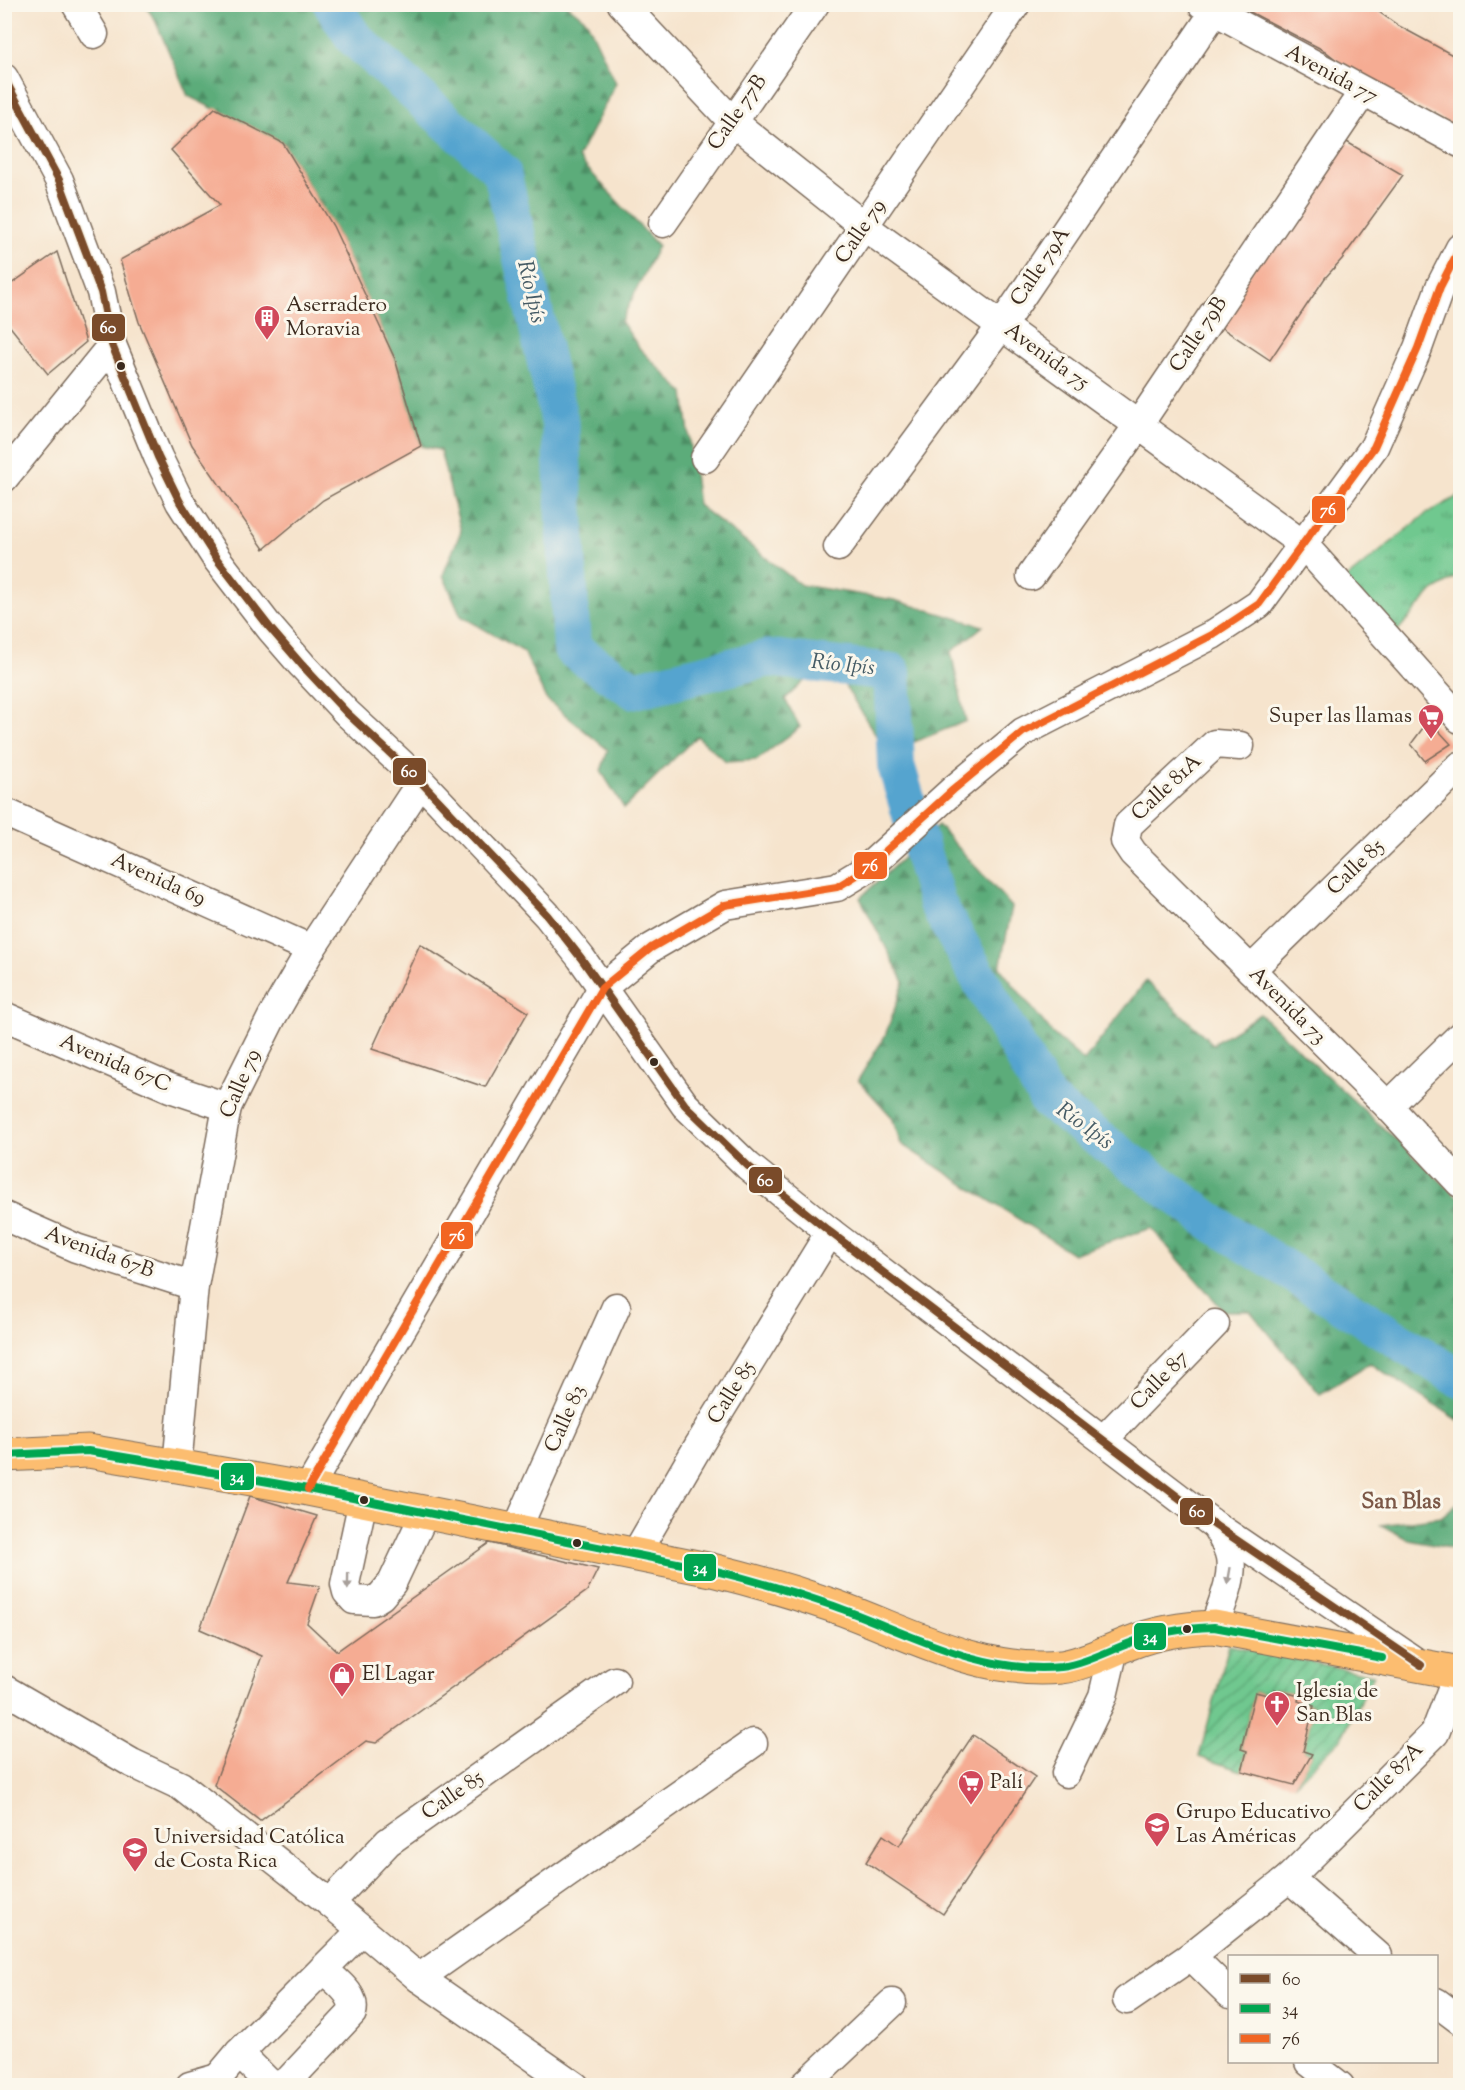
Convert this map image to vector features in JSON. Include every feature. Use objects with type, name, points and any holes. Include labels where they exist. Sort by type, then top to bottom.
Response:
[{"type":"main road","points":[[4,1455],[88,1451],[308,1489],[360,1512],[420,1523],[516,1531],[747,1578],[833,1606],[927,1643],[996,1664],[1062,1667],[1165,1632],[1186,1628],[1214,1627],[1460,1673]]},
{"type":"street","points":[[76,4],[94,34]]},
{"type":"street","name":"Avenida 75","points":[[622,4],[732,121],[865,227],[1304,545],[1461,719]]},
{"type":"street","name":"Calle 77B","points":[[663,223],[815,4]]},
{"type":"street","name":"Calle 79","points":[[705,458],[1016,4]]},
{"type":"street","name":"Avenida 77","points":[[1208,8],[1461,143]]},
{"type":"street","name":"Calle 79A","points":[[838,547],[1002,325],[1208,8]]},
{"type":"street","points":[[4,78],[59,180],[101,292],[112,345],[158,457],[180,502],[216,558],[302,665],[347,713],[421,782],[547,915],[581,958],[685,1106],[748,1166],[830,1232],[1216,1526],[1421,1665]]},
{"type":"street","name":"Calle 79B","points":[[1032,576],[1139,424],[1363,92]]},
{"type":"street","points":[[308,1489],[602,988],[651,948],[725,905],[837,887],[865,870],[953,790],[1023,732],[1212,635],[1259,604],[1374,447],[1418,348],[1440,287],[1461,248]]},
{"type":"street","points":[[4,478],[112,345]]},
{"type":"street","name":"Calle 81A","points":[[1128,825],[1215,744],[1240,746]]},
{"type":"street","name":"Calle 85","points":[[1251,970],[1461,766]]},
{"type":"street","name":"Calle 79","points":[[177,1466],[195,1286],[227,1107],[272,1017],[311,948],[421,782]]},
{"type":"street","name":"Avenida 69","points":[[4,812],[311,948]]},
{"type":"street","name":"Avenida 73","points":[[1128,825],[1125,841],[1133,853],[1388,1106],[1461,1183]]},
{"type":"street","name":"Avenida 67C","points":[[4,1016],[170,1088],[227,1107]]},
{"type":"street","points":[[1388,1106],[1461,1036]]},
{"type":"street","name":"Avenida 67B","points":[[4,1216],[76,1248],[195,1286]]},
{"type":"street","name":"Calle 85","points":[[635,1555],[699,1445],[830,1232]]},
{"type":"street","name":"Calle 83","points":[[516,1531],[616,1307]]},
{"type":"street","name":"Calle 87","points":[[1104,1439],[1215,1324]]},
{"type":"street","points":[[360,1512],[345,1584],[347,1592],[354,1600],[373,1601],[388,1589],[420,1523]]},
{"type":"street","points":[[1214,1627],[1228,1583],[1230,1568],[1230,1557],[1226,1544],[1216,1526]]},
{"type":"street","points":[[1066,1773],[1103,1696],[1114,1649]]},
{"type":"street","name":"Calle 87A","points":[[1127,2000],[1191,1956],[1289,1878],[1435,1733],[1460,1673]]},
{"type":"street","name":"Calle 85","points":[[330,1903],[388,1842],[615,1681]]},
{"type":"street","points":[[4,1689],[132,1763],[181,1786],[330,1903],[419,1978],[574,2085]]},
{"type":"street","points":[[419,1978],[753,1743]]},
{"type":"street","points":[[1289,1878],[1377,1955]]},
{"type":"street","points":[[190,2085],[217,2082],[239,2054],[361,1931]]},
{"type":"street","points":[[1191,1956],[1228,1992]]},
{"type":"street","points":[[239,2054],[268,2082],[275,2085],[288,2080],[352,2013],[354,2006],[351,1997],[322,1969]]},
{"type":"street","points":[[804,2085],[892,2003]]},
{"type":"street","points":[[1438,2003],[1461,2020]]},
{"type":"street","points":[[1312,2063],[1340,2085]]},
{"type":"green space","points":[[566,4],[587,21],[616,83],[578,158],[658,246],[621,321],[640,349],[684,393],[698,505],[801,585],[894,600],[983,626],[951,652],[966,721],[887,753],[837,673],[813,673],[785,699],[800,727],[757,760],[726,762],[697,736],[624,808],[601,771],[608,750],[546,699],[524,652],[461,616],[443,575],[461,531],[440,450],[421,446],[395,359],[333,226],[283,143],[188,96],[155,20],[145,5]]},
{"type":"green space","points":[[1460,495],[1460,575],[1433,591],[1392,637],[1336,587],[1426,514]]},
{"type":"green space","points":[[938,825],[1012,907],[1000,968],[1052,1033],[1084,1061],[1146,981],[1213,1044],[1260,1014],[1460,1199],[1460,1421],[1370,1363],[1320,1394],[1250,1311],[1224,1311],[1151,1228],[1073,1254],[901,1144],[892,1117],[858,1080],[885,1036],[904,982],[860,898]]},
{"type":"green space","points":[[1460,1501],[1460,1550],[1409,1540],[1381,1525],[1441,1517]]},
{"type":"green space","points":[[1229,1645],[1373,1675],[1341,1739],[1294,1785],[1312,1754],[1303,1751],[1314,1706],[1298,1701],[1299,1696],[1274,1689],[1272,1696],[1255,1692],[1241,1748],[1247,1751],[1242,1771],[1199,1757]]},
{"type":"building","points":[[1235,4],[1365,4],[1376,10],[1399,26],[1460,59],[1460,129],[1348,69],[1325,51]]},
{"type":"building","name":"Aserradero Moravia","points":[[215,108],[283,143],[333,226],[395,359],[421,446],[323,500],[264,549],[192,445],[139,322],[120,260],[220,205],[171,150]]},
{"type":"building","points":[[1340,138],[1403,175],[1342,259],[1325,278],[1270,360],[1216,324]]},
{"type":"building","points":[[57,252],[86,342],[48,374],[4,319],[4,289]]},
{"type":"building","name":"Super las llamas","points":[[1429,720],[1451,744],[1425,761],[1411,744]]},
{"type":"building","points":[[420,944],[528,1012],[485,1087],[372,1049]]},
{"type":"building","name":"El Lagar","points":[[250,1496],[317,1516],[288,1582],[320,1586],[307,1623],[337,1651],[489,1543],[598,1569],[587,1591],[376,1743],[366,1741],[260,1821],[214,1785],[262,1656],[200,1629]]},
{"type":"building","name":"Iglesia de San Blas","points":[[1274,1689],[1299,1696],[1298,1701],[1314,1706],[1303,1751],[1312,1754],[1294,1785],[1242,1771],[1247,1751],[1241,1749],[1255,1692],[1272,1696]]},
{"type":"building","name":"Palí","points":[[973,1735],[1035,1777],[943,1914],[866,1862],[883,1835],[899,1846]]},
{"type":"waterway","name":"Río Ipís","points":[[332,4],[354,38],[502,172],[560,423],[572,649],[634,690],[769,658],[892,672],[896,765],[937,903],[1048,1101],[1216,1225],[1460,1379]]},
{"type":"transit line","name":"60","points":[[4,78],[59,180],[101,292],[112,345],[158,457],[180,502],[216,558],[302,665],[347,713],[421,782],[547,915],[581,958],[685,1105],[748,1166],[830,1232],[1216,1526],[1421,1665]]},
{"type":"transit line","name":"76","points":[[308,1489],[602,988],[651,948],[725,905],[837,887],[865,870],[953,790],[1023,732],[1212,635],[1259,604],[1374,447],[1418,348],[1440,287],[1460,248]]},
{"type":"transit line","name":"34","points":[[4,1455],[88,1451],[308,1489],[712,1570],[804,1596],[944,1649],[1002,1664],[1031,1668],[1061,1667],[1161,1633],[1214,1627],[1382,1658]]},
{"type":"place","name":"Aserradero Moravia","points":[[267,341]]},
{"type":"place","name":"Super las llamas","points":[[1431,740]]},
{"type":"place","name":"El Lagar","points":[[342,1698]]},
{"type":"place","name":"Iglesia de San Blas","points":[[1277,1727]]},
{"type":"place","name":"Palí","points":[[971,1806]]},
{"type":"place","name":"Grupo Educativo Las Américas","points":[[1157,1848]]},
{"type":"place","name":"Universidad Católica de Costa Rica","points":[[135,1873]]},
{"type":"district","name":"San Blas","points":[[1401,1503]]}]
